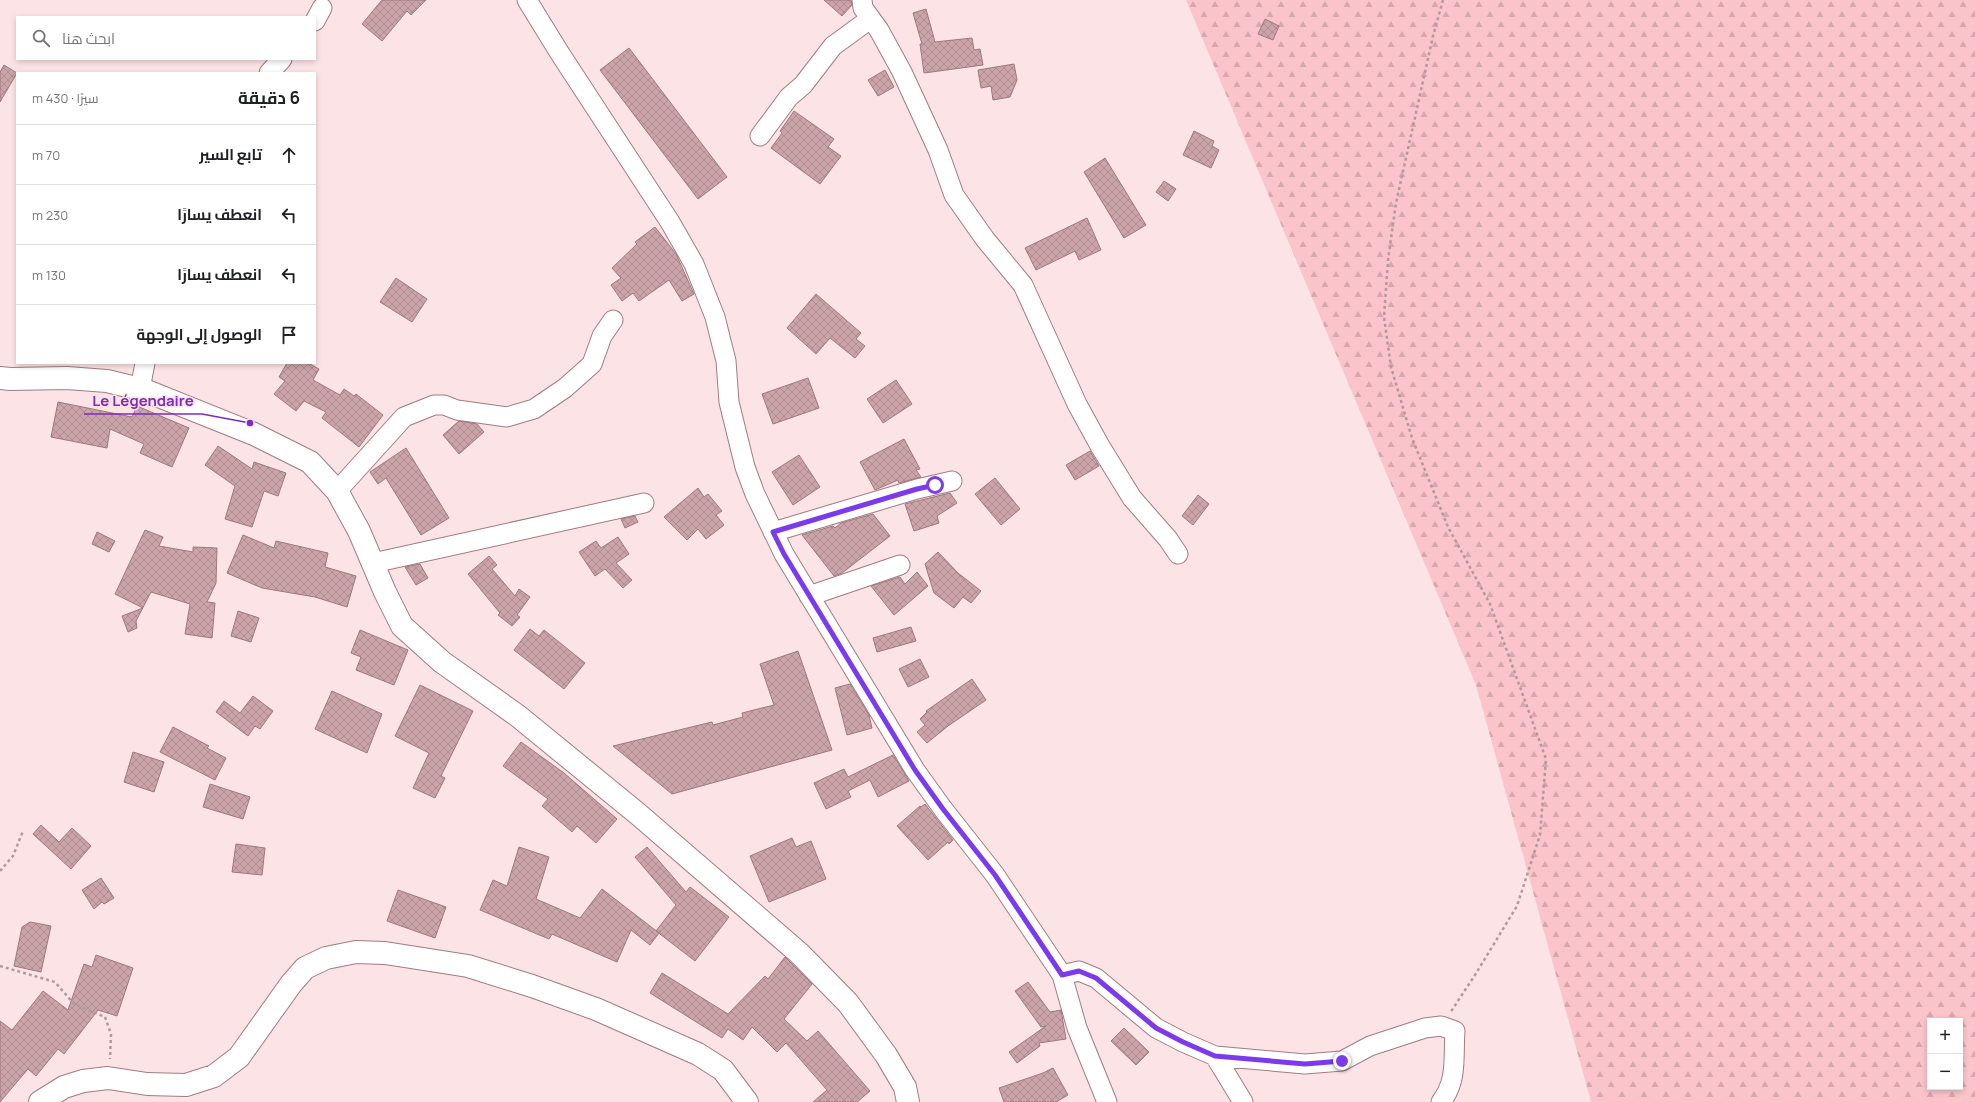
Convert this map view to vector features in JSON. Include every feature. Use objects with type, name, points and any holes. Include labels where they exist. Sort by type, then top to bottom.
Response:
[{"type":"main road","points":[[0,378],[10,380],[67,378],[107,382],[140,389],[254,434],[310,462],[337,491],[359,531],[402,626],[442,662],[536,730],[638,814],[799,953],[848,1003],[881,1048],[905,1087],[908,1102]]},
{"type":"main road","points":[[40,1102],[64,1087],[83,1081],[108,1078],[147,1084],[186,1085],[214,1076],[239,1056],[291,984],[305,968],[326,958],[356,952],[385,953],[468,966],[532,986],[596,1009],[704,1058],[723,1070],[747,1102]]},
{"type":"street","points":[[528,0],[559,52],[670,222],[694,264],[715,317],[726,361],[729,402],[745,467],[755,494],[784,554],[915,770],[943,809],[995,875],[1062,975],[1078,1028],[1107,1102]]},
{"type":"street","points":[[862,0],[863,8],[878,30],[902,72],[938,150],[954,195],[985,239],[1023,286],[1077,404],[1100,446],[1132,498],[1168,539],[1178,554]]},
{"type":"street","points":[[760,136],[785,101],[803,86],[833,46],[870,19]]},
{"type":"street","points":[[270,72],[281,60]]},
{"type":"street","points":[[337,491],[404,417],[434,405],[444,404],[457,410],[507,418],[534,409],[565,388],[592,364],[602,336],[613,320]]},
{"type":"street","points":[[140,389],[145,364]]},
{"type":"street","points":[[773,532],[917,489],[952,481]]},
{"type":"street","points":[[373,563],[644,503]]},
{"type":"street","points":[[809,596],[900,565]]},
{"type":"street","points":[[1062,975],[1079,971],[1096,978],[1156,1028],[1215,1056],[1305,1064],[1342,1061],[1370,1046],[1425,1028],[1441,1026],[1455,1031],[1453,1079],[1448,1093],[1441,1102]]},
{"type":"street","points":[[1215,1056],[1243,1102]]},
{"type":"path","points":[[1441,1026],[1476,975],[1517,906],[1540,835],[1546,758],[1490,604],[1448,527],[1412,438],[1391,367],[1384,317],[1388,260],[1396,203],[1433,36],[1443,0]]},
{"type":"path","points":[[0,871],[13,856],[23,831]]},
{"type":"path","points":[[0,966],[55,982],[74,1004],[105,1017],[111,1034],[108,1078]]},
{"type":"green space","points":[[1186,0],[1975,0],[1975,1102],[1591,1102],[1476,685]]},
{"type":"building","points":[[382,0],[426,0],[411,15],[407,11],[382,41],[362,24]]},
{"type":"building","points":[[824,0],[851,0],[852,5],[842,16]]},
{"type":"building","points":[[926,9],[935,42],[972,38],[974,50],[980,49],[983,65],[924,73],[920,44],[922,44],[913,13]]},
{"type":"building","points":[[1265,19],[1279,26],[1273,40],[1258,34]]},
{"type":"building","points":[[629,48],[727,177],[698,199],[600,70]]},
{"type":"building","points":[[1014,64],[1017,80],[1010,97],[993,100],[991,86],[981,88],[978,70]]},
{"type":"building","points":[[4,65],[16,72],[16,75],[0,102],[0,72]]},
{"type":"building","points":[[885,70],[894,87],[878,96],[868,80]]},
{"type":"building","points":[[794,111],[834,139],[828,147],[841,156],[820,184],[771,148],[782,133],[780,131]]},
{"type":"building","points":[[1194,131],[1214,141],[1212,146],[1219,150],[1211,168],[1183,155]]},
{"type":"building","points":[[1105,158],[1146,225],[1124,238],[1084,172]]},
{"type":"building","points":[[1164,181],[1176,189],[1168,201],[1156,192]]},
{"type":"building","points":[[1087,218],[1101,250],[1079,260],[1075,251],[1036,270],[1025,248]]},
{"type":"building","points":[[655,227],[676,254],[694,294],[682,301],[669,280],[639,301],[633,293],[622,301],[611,285],[621,278],[612,268],[637,244],[635,242]]},
{"type":"building","points":[[396,278],[427,299],[412,322],[380,302]]},
{"type":"building","points":[[816,294],[861,333],[856,339],[865,346],[855,358],[830,338],[816,354],[787,328]]},
{"type":"building","points":[[286,364],[310,364],[319,369],[313,380],[340,395],[344,389],[354,396],[356,394],[383,415],[359,447],[322,418],[326,412],[304,401],[296,411],[274,394],[285,381],[279,377]]},
{"type":"building","points":[[808,378],[819,408],[773,424],[762,394]]},
{"type":"building","points":[[896,380],[912,404],[883,423],[867,399]]},
{"type":"building","points":[[58,402],[132,417],[137,406],[189,428],[172,467],[140,453],[144,444],[110,429],[107,448],[51,437]]},
{"type":"building","points":[[459,421],[477,424],[484,432],[459,454],[443,435]]},
{"type":"building","points":[[904,439],[920,469],[916,470],[921,477],[899,483],[898,480],[875,490],[860,462]]},
{"type":"building","points":[[218,446],[252,469],[254,462],[286,473],[278,496],[264,491],[252,527],[225,519],[235,486],[205,465]]},
{"type":"building","points":[[406,448],[449,518],[421,535],[386,478],[378,484],[370,472]]},
{"type":"building","points":[[1090,451],[1099,466],[1075,480],[1066,465]]},
{"type":"building","points":[[799,455],[820,487],[793,505],[772,472]]},
{"type":"building","points":[[995,478],[1020,509],[1001,525],[975,494]]},
{"type":"building","points":[[698,488],[704,497],[708,494],[722,511],[716,515],[724,525],[706,539],[698,529],[687,540],[664,517]]},
{"type":"building","points":[[950,493],[957,503],[937,516],[939,523],[914,531],[905,504]]},
{"type":"building","points":[[1198,495],[1209,504],[1193,525],[1182,516]]},
{"type":"building","points":[[873,514],[890,536],[842,573],[834,576],[802,535],[833,526],[835,528],[841,523]]},
{"type":"building","points":[[635,516],[638,522],[625,528],[621,519]]},
{"type":"building","points":[[145,530],[163,537],[159,546],[193,552],[193,547],[217,548],[216,583],[207,602],[215,603],[212,638],[185,634],[190,604],[151,592],[143,608],[115,594]]},
{"type":"building","points":[[97,532],[115,541],[109,552],[92,544]]},
{"type":"building","points":[[243,535],[274,548],[276,541],[328,553],[325,567],[356,576],[347,607],[315,597],[262,588],[227,573]]},
{"type":"building","points":[[618,537],[629,554],[616,563],[632,580],[623,588],[605,569],[595,576],[579,552],[596,541],[601,548]]},
{"type":"building","points":[[938,552],[958,573],[981,591],[971,603],[963,597],[954,608],[934,593],[925,564]]},
{"type":"building","points":[[489,556],[497,565],[492,569],[515,596],[519,589],[530,597],[517,615],[520,617],[512,626],[498,615],[500,613],[468,574]]},
{"type":"building","points":[[420,564],[428,578],[416,585],[405,567]]},
{"type":"building","points":[[917,572],[928,586],[894,615],[871,586],[900,577],[905,584]]},
{"type":"building","points":[[143,608],[136,621],[137,628],[128,632],[122,616]]},
{"type":"building","points":[[238,611],[259,618],[251,642],[231,636]]},
{"type":"building","points":[[911,627],[916,641],[877,652],[873,638]]},
{"type":"building","points":[[530,629],[539,636],[544,630],[585,663],[564,689],[514,650]]},
{"type":"building","points":[[360,630],[408,650],[394,685],[356,670],[361,657],[351,653]]},
{"type":"building","points":[[798,651],[832,750],[672,794],[613,746],[712,722],[713,725],[743,717],[742,713],[774,705],[760,664]]},
{"type":"building","points":[[920,659],[929,677],[908,687],[899,669]]},
{"type":"building","points":[[972,679],[986,700],[948,726],[927,743],[917,732],[925,725],[920,719],[927,712],[926,711]]},
{"type":"building","points":[[850,684],[869,715],[872,728],[847,735],[835,688]]},
{"type":"building","points":[[420,685],[473,711],[441,776],[445,778],[435,798],[413,788],[429,753],[395,736]]},
{"type":"building","points":[[332,691],[382,714],[367,753],[315,729]]},
{"type":"building","points":[[253,696],[273,711],[260,729],[255,726],[248,736],[216,712],[224,701],[240,713]]},
{"type":"building","points":[[173,727],[209,746],[207,748],[226,758],[215,780],[160,752]]},
{"type":"building","points":[[521,742],[564,773],[617,819],[596,843],[577,826],[572,832],[542,806],[548,799],[503,766]]},
{"type":"building","points":[[133,752],[164,762],[154,792],[124,782]]},
{"type":"building","points":[[893,755],[909,781],[878,797],[870,780],[848,791],[851,797],[826,809],[814,783],[844,769],[848,777]]},
{"type":"building","points":[[210,784],[250,797],[243,819],[203,807]]},
{"type":"building","points":[[925,804],[953,840],[949,844],[948,842],[928,860],[897,826],[920,806],[921,807]]},
{"type":"building","points":[[41,825],[59,842],[72,828],[91,846],[71,869],[33,834]]},
{"type":"building","points":[[792,838],[796,847],[811,841],[826,879],[769,902],[750,856]]},
{"type":"building","points":[[236,844],[265,848],[262,875],[232,872]]},
{"type":"building","points":[[519,847],[549,857],[536,899],[580,918],[602,889],[659,933],[650,945],[631,930],[617,962],[552,934],[549,939],[480,910],[493,880],[507,886]]},
{"type":"building","points":[[647,847],[686,892],[690,887],[729,917],[695,961],[656,931],[676,905],[635,857]]},
{"type":"building","points":[[101,878],[114,898],[104,904],[102,902],[94,909],[82,890]]},
{"type":"building","points":[[398,890],[446,907],[435,938],[387,921]]},
{"type":"building","points":[[30,922],[51,926],[41,972],[14,966],[22,927]]},
{"type":"building","points":[[96,955],[133,968],[117,1016],[98,1010],[64,1054],[58,1049],[36,1076],[28,1069],[0,1102],[0,1021],[12,1030],[43,991],[68,1010],[84,964],[92,967]]},
{"type":"building","points":[[785,957],[812,984],[784,1019],[807,1041],[818,1031],[870,1091],[857,1102],[813,1102],[827,1090],[786,1043],[777,1052],[752,1027],[743,1040],[728,1029],[722,1038],[650,993],[662,973],[728,1014],[765,976],[768,979]]},
{"type":"building","points":[[1028,982],[1050,1012],[1061,1010],[1066,1039],[1039,1043],[1040,1046],[1017,1063],[1009,1052],[1046,1026],[1041,1027],[1015,991]]},
{"type":"building","points":[[1124,1028],[1149,1052],[1136,1065],[1111,1041]]},
{"type":"building","points":[[1053,1068],[1068,1095],[1056,1102],[1004,1102],[999,1088],[1043,1073]]},
{"type":"place","name":"Le Légendaire","points":[[250,423]]},
{"type":"route","points":[[935,485],[773,532],[784,554],[915,770],[943,809],[995,875],[1046,948],[1062,975],[1079,971],[1096,978],[1156,1028],[1215,1056],[1305,1064],[1342,1061]]}]
